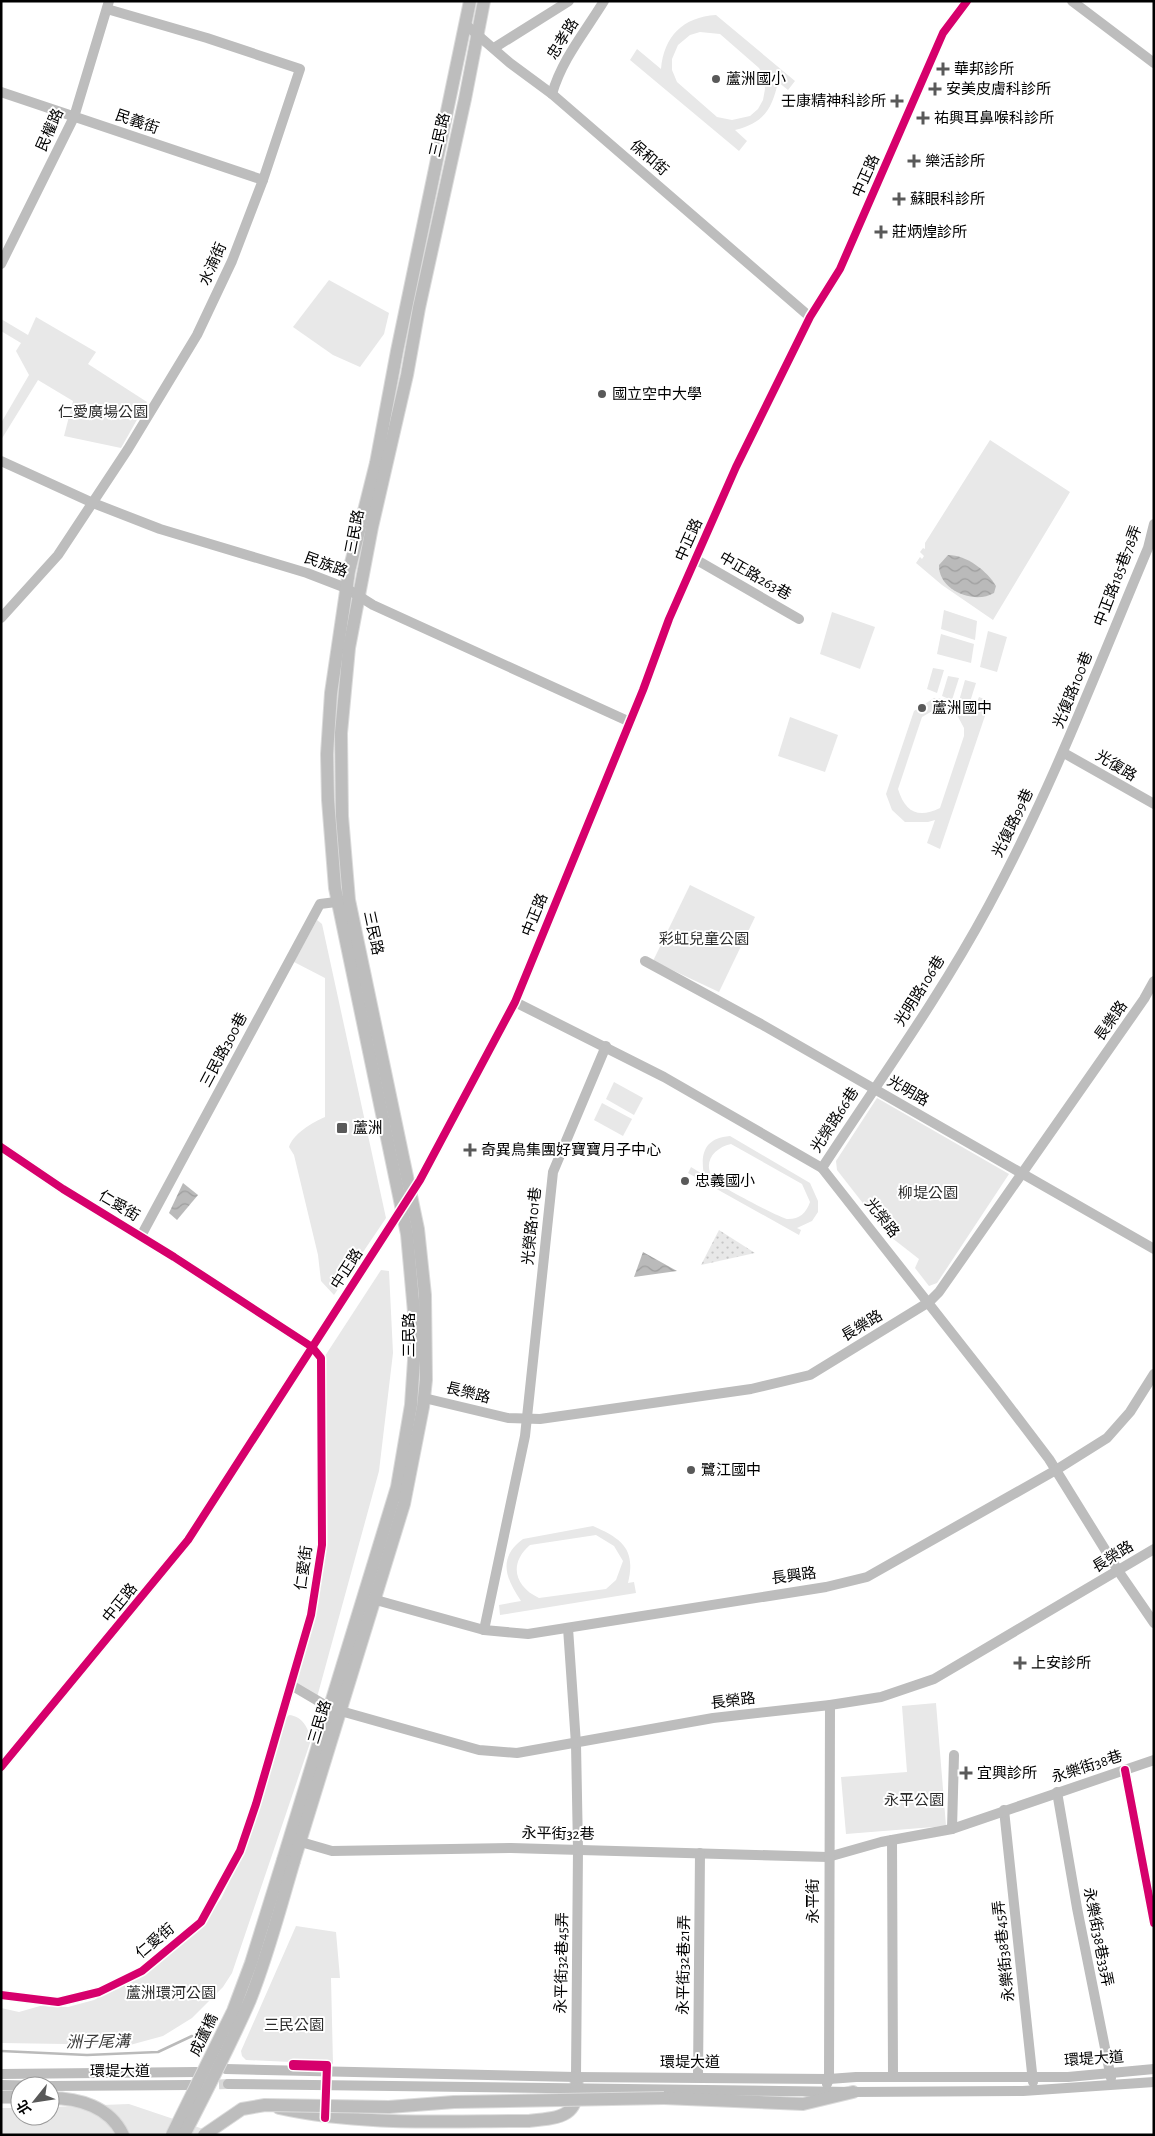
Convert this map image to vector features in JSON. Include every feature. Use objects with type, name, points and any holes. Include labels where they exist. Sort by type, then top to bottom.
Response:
[{"type":"main road","name":"三民路","points":[[288,1861],[335,1710],[397,1487],[411,1405],[414,1360],[414,1312],[412,1277],[403,1206],[343,901],[328,800],[327,754],[331,693],[346,588],[376,463],[397,351],[470,1]]},
{"type":"main road","name":"三民路","points":[[335,1710],[376,1600],[408,1490],[426,1380],[425,1296],[418,1229],[343,901],[341,733],[349,648],[372,527],[407,375],[419,308],[484,1]]},
{"type":"main road","name":"成蘆橋","points":[[172,2135],[233,2010],[252,1963],[288,1861]]},
{"type":"main road","name":"成蘆橋","points":[[184,2135],[230,2046],[266,1957],[288,1861]]},
{"type":"main road","points":[[265,2105],[311,2115],[352,2118],[518,2121],[554,2119],[568,2113],[577,2101],[577,2083]]},
{"type":"main road","points":[[204,2135],[242,2109],[265,2105],[389,2107],[454,2102],[664,2098],[802,2104],[825,2094],[852,2092]]},
{"type":"main road","points":[[60,2100],[94,2106],[118,2125],[123,2135]]},
{"type":"street","name":"忠孝路","points":[[494,48],[569,1]]},
{"type":"street","name":"忠孝路","points":[[552,94],[557,76],[569,54],[604,1]]},
{"type":"street","name":"中正路","points":[[1,1767],[188,1540],[411,1195],[515,1002],[630,722],[669,619],[746,443],[810,317],[840,269],[943,33],[967,1]]},
{"type":"street","points":[[1072,1],[1154,63]]},
{"type":"street","name":"民權路","points":[[1,264],[74,117],[108,5]]},
{"type":"street","name":"水湳街","points":[[1,618],[58,555],[128,449],[197,336],[232,261],[264,180],[300,69],[108,5]]},
{"type":"street","name":"保和街","points":[[465,24],[552,94],[810,317]]},
{"type":"street","name":"民義街","points":[[1,92],[264,180]]},
{"type":"street","name":"民族路","points":[[1,461],[92,503],[160,529],[307,573],[346,588],[360,597],[630,722]]},
{"type":"street","name":"中正路185巷78弄","points":[[1110,639],[1148,548],[1154,524]]},
{"type":"street","name":"中正路263巷","points":[[695,559],[799,618]]},
{"type":"street","name":"光復路100巷","points":[[1064,753],[1110,639]]},
{"type":"street","name":"光復路","points":[[1064,753],[1154,804]]},
{"type":"street","name":"光復路99巷","points":[[988,907],[1064,753]]},
{"type":"street","name":"三民路300巷","points":[[141,1236],[320,904],[343,901]]},
{"type":"street","name":"光明路106巷","points":[[873,1088],[937,994],[988,907]]},
{"type":"street","name":"光明路","points":[[645,961],[873,1088],[1154,1249]]},
{"type":"street","name":"長樂路","points":[[424,1398],[508,1418],[540,1419],[751,1389],[810,1375],[929,1302],[939,1292],[1144,999],[1154,981]]},
{"type":"street","name":"光榮路","points":[[515,1002],[606,1046],[664,1077],[822,1168],[929,1302],[1056,1470],[1118,1572],[1154,1623]]},
{"type":"street","name":"光榮路101巷","points":[[484,1630],[527,1419],[553,1172],[606,1046]]},
{"type":"street","name":"光榮路66巷","points":[[822,1168],[873,1088]]},
{"type":"street","name":"仁愛街","points":[[1,1147],[63,1189],[141,1236],[312,1347],[321,1358],[322,1545],[311,1615],[240,1851],[201,1922],[142,1971],[98,1992],[58,2002],[1,1995]]},
{"type":"street","name":"長興路","points":[[376,1600],[484,1630],[528,1634],[826,1587],[867,1577],[1056,1470],[1107,1438],[1130,1412],[1154,1374]]},
{"type":"street","name":"長榮路","points":[[291,1685],[335,1710],[479,1750],[517,1753],[576,1744],[713,1718],[830,1705],[881,1697],[934,1679],[1154,1549]]},
{"type":"street","name":"永平街32巷45弄","points":[[568,1628],[576,1744],[578,1849],[577,2083]]},
{"type":"street","name":"永平街","points":[[825,2094],[829,2079],[828,1856],[831,1784],[830,1705]]},
{"type":"street","points":[[952,1829],[954,1755]]},
{"type":"street","name":"永樂街38巷","points":[[828,1856],[892,1840],[952,1829],[1154,1760]]},
{"type":"street","points":[[1125,1770],[1154,1924]]},
{"type":"street","name":"永樂街38巷33弄","points":[[1057,1792],[1077,1908],[1112,2087]]},
{"type":"street","name":"永樂街38巷45弄","points":[[1004,1810],[1034,2090]]},
{"type":"street","name":"永平街32巷","points":[[294,1840],[332,1851],[578,1849],[828,1856]]},
{"type":"street","points":[[892,1840],[892,2077]]},
{"type":"street","name":"永平街32巷21弄","points":[[698,2077],[700,1853]]},
{"type":"street","name":"環堤大道","points":[[226,2069],[825,2094]]},
{"type":"street","name":"環堤大道","points":[[228,2084],[577,2083],[698,2077],[829,2079],[1068,2077],[1154,2069]]},
{"type":"street","name":"環堤大道","points":[[1,2074],[196,2072]]},
{"type":"street","name":"環堤大道","points":[[852,2092],[1034,2090],[1112,2087],[1154,2082]]},
{"type":"street","name":"環堤大道","points":[[60,2086],[190,2085]]},
{"type":"green space","points":[[716,15],[795,81],[788,90],[778,82],[773,100],[765,114],[753,123],[735,130],[747,141],[739,151],[630,60],[637,49],[661,69],[666,47],[677,30],[685,24]],"holes":[[[700,32],[720,34],[759,68],[764,77],[765,89],[763,100],[758,109],[750,116],[732,120],[717,117],[677,82],[672,70],[672,59],[678,45],[690,35]]]},
{"type":"green space","points":[[329,280],[389,313],[384,334],[360,367],[333,355],[293,327]]},
{"type":"green space","name":"仁愛廣場公園","points":[[36,317],[96,352],[88,364],[147,402],[121,448],[64,436],[73,401],[38,380],[1,440],[1,423],[29,375],[16,351],[21,343],[1,331],[1,319],[28,335]]},
{"type":"green space","points":[[990,440],[1070,492],[993,620],[942,585],[916,563],[920,557],[922,559],[924,556],[920,552],[923,548],[925,549],[925,543]]},
{"type":"green space","points":[[944,610],[977,621],[975,640],[941,629]]},
{"type":"green space","points":[[832,612],[875,627],[860,669],[820,654]]},
{"type":"green space","points":[[988,631],[1007,637],[997,672],[980,667]]},
{"type":"green space","points":[[941,634],[974,644],[971,663],[937,654]]},
{"type":"green space","points":[[933,668],[944,670],[937,693],[927,689]]},
{"type":"green space","points":[[948,676],[959,678],[952,700],[962,706],[971,717],[979,697],[990,701],[940,849],[927,843],[935,820],[928,822],[905,822],[892,810],[886,794],[914,711],[934,698],[949,699],[942,696]],"holes":[[[939,707],[955,711],[964,728],[964,736],[940,808],[925,813],[913,811],[904,803],[898,789],[922,717]]]},
{"type":"green space","points":[[965,680],[976,683],[969,705],[959,701]]},
{"type":"green space","points":[[790,717],[838,735],[825,772],[778,756]]},
{"type":"green space","name":"彩虹兒童公園","points":[[690,885],[755,917],[719,992],[653,961]]},
{"type":"green space","points":[[317,920],[322,924],[386,1218],[334,1295],[321,1281],[318,1255],[294,1155],[289,1147],[299,1133],[309,1125],[325,1117],[325,978],[294,962]]},
{"type":"green space","points":[[614,1082],[643,1098],[634,1115],[606,1099]]},
{"type":"green space","name":"柳堤公園","points":[[877,1098],[1009,1174],[937,1283],[929,1286],[915,1268],[919,1259],[887,1234],[837,1170],[836,1161]]},
{"type":"green space","points":[[602,1103],[632,1119],[623,1136],[594,1120]]},
{"type":"green space","points":[[730,1136],[810,1183],[818,1201],[818,1212],[812,1221],[797,1228],[801,1230],[799,1235],[688,1173],[691,1167],[704,1175],[703,1160],[706,1148],[710,1143],[722,1137]],"holes":[[[731,1144],[802,1184],[810,1202],[807,1209],[796,1218],[783,1218],[719,1184],[711,1175],[709,1163],[714,1153]]]},
{"type":"green space","points":[[719,1230],[755,1253],[701,1265]]},
{"type":"green space","points":[[381,1270],[389,1271],[393,1353],[379,1471],[316,1701],[291,1685],[325,1547],[325,1356]]},
{"type":"green space","points":[[593,1526],[612,1536],[625,1547],[630,1562],[628,1583],[634,1582],[636,1593],[500,1615],[499,1605],[521,1601],[508,1577],[507,1561],[515,1546],[523,1539]],"holes":[[[596,1535],[614,1546],[623,1561],[616,1580],[606,1589],[539,1598],[524,1588],[517,1574],[519,1560],[523,1552],[530,1545]]]},
{"type":"green space","name":"永平公園","points":[[936,1703],[946,1826],[846,1834],[841,1777],[907,1772],[902,1706]]},
{"type":"green space","name":"蘆洲環河公園","points":[[289,1715],[298,1718],[305,1725],[310,1743],[232,1973],[223,1987],[192,2018],[163,2036],[130,2045],[1,2043],[1,2008],[19,2012],[40,2006],[68,2007],[94,2000],[141,1975],[187,1940],[221,1899],[243,1853],[286,1718]]},
{"type":"green space","name":"三民公園","points":[[296,1926],[336,1932],[340,1978],[331,1978],[333,2064],[246,2060],[242,2056],[241,2051]]},
{"type":"green space","points":[[129,2104],[221,2135],[1,2135],[1,2108],[10,2108],[10,2126],[60,2126],[60,2107]]},
{"type":"water","points":[[948,555],[962,558],[976,565],[996,586],[994,593],[986,596],[968,596],[951,588],[944,582],[940,574],[939,565]]},
{"type":"water","points":[[183,1183],[198,1195],[177,1220],[169,1213]]},
{"type":"water","points":[[643,1252],[677,1271],[634,1277]]},
{"type":"waterway","name":"洲子尾溝","points":[[1,2051],[87,2055],[158,2052],[192,2036]]},
{"type":"tunnel","points":[[204,2085],[228,2084]]},
{"type":"cycle path","points":[[1,1767],[188,1540],[420,1180],[515,1002],[643,690],[669,619],[736,467],[810,317],[840,269],[943,33],[967,1]]},
{"type":"cycle path","points":[[1,1147],[63,1189],[174,1257],[312,1347],[321,1358],[322,1545],[311,1615],[256,1804],[240,1851],[201,1922],[142,1971],[99,1992],[58,2002],[1,1995]]},
{"type":"cycle path","points":[[1125,1770],[1154,1923]]},
{"type":"cycle path","points":[[324,2067],[293,2066],[293,2064],[327,2065],[325,2118]]},
{"type":"place","name":"華邦診所","points":[[943,69]]},
{"type":"place","name":"蘆洲國小","points":[[716,79]]},
{"type":"place","name":"安美皮膚科診所","points":[[935,89]]},
{"type":"place","name":"壬康精神科診所","points":[[897,101]]},
{"type":"place","name":"祐興耳鼻喉科診所","points":[[923,118]]},
{"type":"place","name":"樂活診所","points":[[914,161]]},
{"type":"place","name":"蘇眼科診所","points":[[899,199]]},
{"type":"place","name":"莊炳煌診所","points":[[881,232]]},
{"type":"place","name":"國立空中大學","points":[[602,394]]},
{"type":"place","name":"蘆洲國中","points":[[922,708]]},
{"type":"place","name":"蘆洲","points":[[342,1128]]},
{"type":"place","name":"奇異鳥集團好寶寶月子中心","points":[[470,1150]]},
{"type":"place","name":"忠義國小","points":[[685,1181]]},
{"type":"place","name":"鷺江國中","points":[[691,1470]]},
{"type":"place","name":"上安診所","points":[[1020,1663]]},
{"type":"place","name":"宜興診所","points":[[966,1773]]}]
